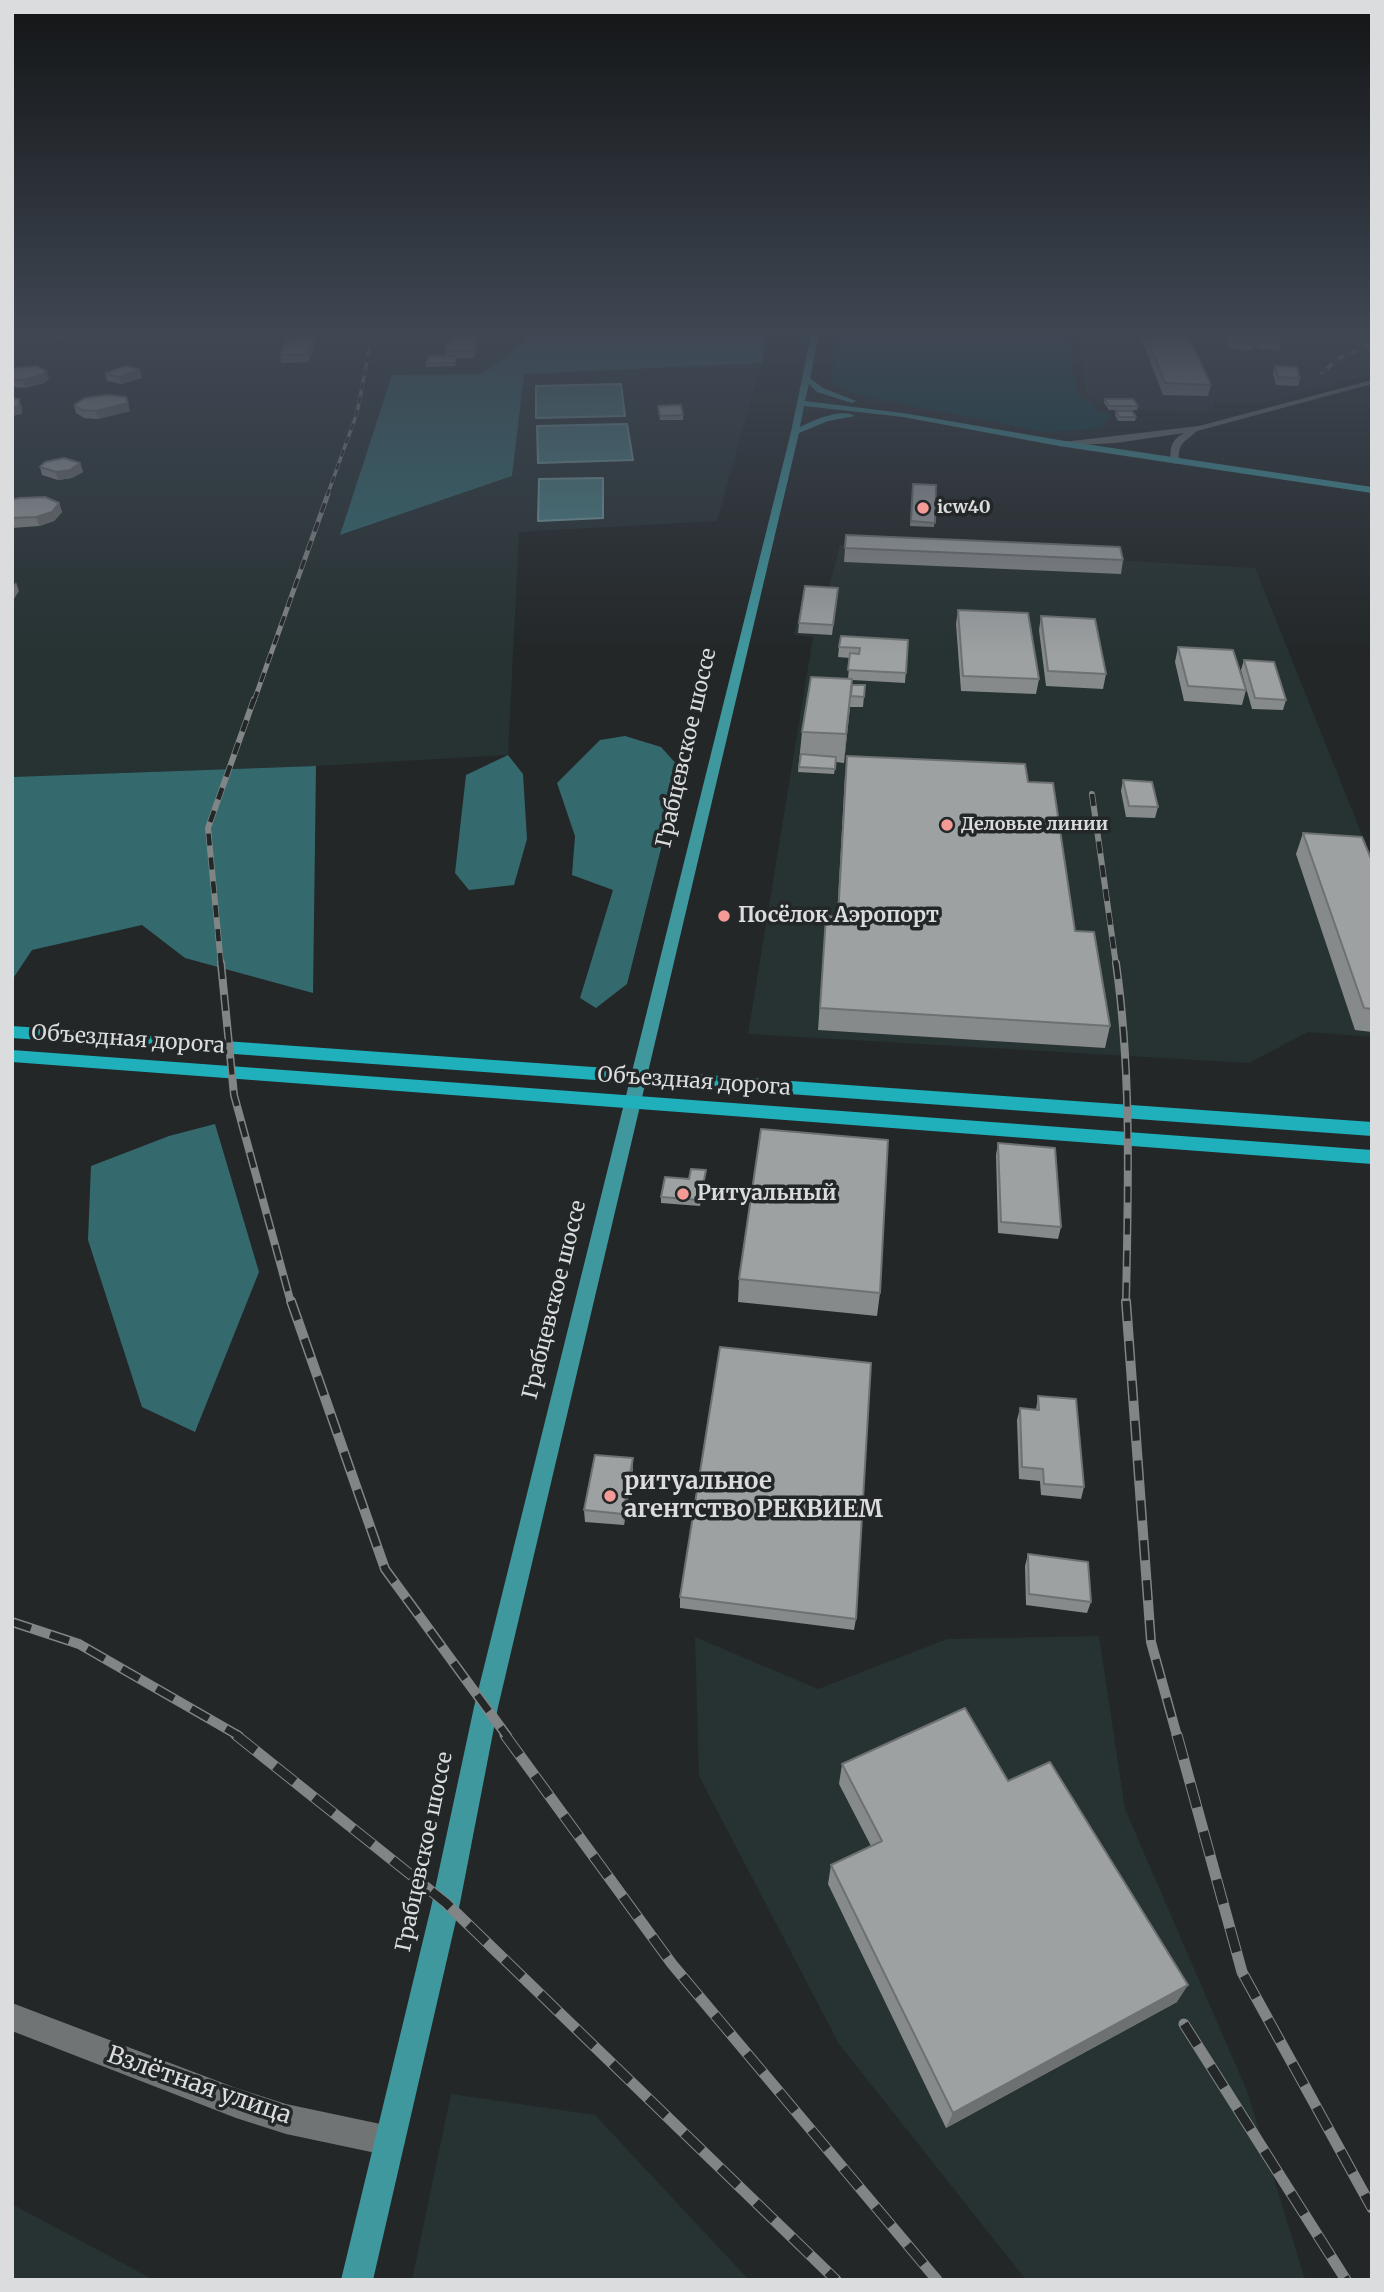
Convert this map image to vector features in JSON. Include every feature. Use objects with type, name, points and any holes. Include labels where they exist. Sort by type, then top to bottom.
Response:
[{"type":"highway","name":"Объездная дорога","points":[[12,1032],[1372,1129]]},
{"type":"highway","name":"Объездная дорога","points":[[12,1056],[1372,1157]]},
{"type":"main road","name":"Грабцевское шоссе","points":[[357,2280],[446,1903],[486,1707],[792,442]]},
{"type":"main road","points":[[1053,442],[1372,490]]},
{"type":"street","points":[[1059,443],[1079,442]]},
{"type":"street","points":[[1175,461],[1174,451],[1178,442]]},
{"type":"street","name":"Взлётная улица","points":[[12,2017],[236,2103],[286,2119],[390,2141]]},
{"type":"shaded area","points":[[12,442],[371,442],[341,535],[512,476],[516,442],[739,442],[717,521],[519,532],[508,755],[316,766],[12,777]]},
{"type":"shaded area","points":[[370,442],[516,442],[512,476],[340,535]]},
{"type":"shaded area","points":[[537,442],[630,442],[633,460],[538,463]]},
{"type":"shaded area","points":[[603,478],[603,518],[538,521],[539,479]]},
{"type":"shaded area","points":[[840,545],[1255,568],[1372,860],[1372,1037],[1308,1032],[1249,1063],[748,1034],[813,637],[794,635],[804,592],[828,591]]},
{"type":"shaded area","points":[[625,736],[661,747],[681,769],[627,984],[596,1008],[580,998],[613,890],[572,875],[575,836],[557,783],[600,740]]},
{"type":"shaded area","points":[[508,755],[523,774],[527,839],[514,885],[469,890],[455,873],[466,775]]},
{"type":"shaded area","points":[[316,766],[313,993],[185,958],[142,925],[32,950],[12,980],[12,777]]},
{"type":"shaded area","points":[[215,1124],[259,1272],[195,1432],[142,1407],[88,1240],[91,1166],[169,1136]]},
{"type":"shaded area","points":[[1099,1636],[1125,1809],[1247,2091],[1305,2280],[1026,2280],[839,2044],[699,1776],[695,1637],[818,1689],[947,1639]]},
{"type":"shaded area","points":[[451,2094],[595,2115],[749,2280],[412,2280]]},
{"type":"shaded area","points":[[12,2204],[154,2280],[12,2280]]},
{"type":"building","points":[[64,458],[80,463],[70,470],[56,472],[40,467],[45,462]]},
{"type":"building","name":"icw40","points":[[913,484],[936,485],[935,523],[911,521]]},
{"type":"building","points":[[45,497],[59,503],[52,512],[36,517],[12,518],[12,500]]},
{"type":"building","points":[[846,535],[1120,547],[1123,560],[845,548]]},
{"type":"building","points":[[805,586],[838,588],[833,625],[799,623]]},
{"type":"building","points":[[958,610],[1028,613],[1039,679],[963,676]]},
{"type":"building","points":[[1041,616],[1095,619],[1106,674],[1048,671]]},
{"type":"building","points":[[841,636],[908,640],[906,673],[848,670],[850,653],[859,654],[860,648],[839,647]]},
{"type":"building","points":[[1178,647],[1233,650],[1246,690],[1188,686]]},
{"type":"building","points":[[1244,660],[1274,662],[1286,700],[1255,698]]},
{"type":"building","points":[[811,677],[852,679],[846,734],[802,732]]},
{"type":"building","points":[[852,685],[865,685],[864,697],[851,696]]},
{"type":"building","points":[[801,754],[836,757],[835,769],[799,767]]},
{"type":"building","points":[[847,756],[1025,764],[1028,782],[1053,783],[1075,931],[1094,932],[1110,1026],[820,1008],[826,916],[838,917]]},
{"type":"building","points":[[1123,780],[1152,782],[1158,807],[1129,806]]},
{"type":"building","points":[[1303,833],[1362,837],[1372,861],[1372,1009],[1364,1008]]},
{"type":"building","points":[[761,1129],[888,1140],[880,1293],[739,1279]]},
{"type":"building","points":[[998,1143],[1055,1148],[1061,1227],[1001,1222]]},
{"type":"building","name":"Ритуальный","points":[[691,1169],[706,1170],[700,1200],[661,1197],[665,1177],[689,1179]]},
{"type":"building","points":[[720,1347],[871,1363],[856,1619],[680,1597]]},
{"type":"building","points":[[1038,1396],[1076,1399],[1084,1487],[1044,1484],[1043,1469],[1022,1467],[1020,1408],[1039,1410]]},
{"type":"building","name":"ритуальное агентство РЕКВИЕМ","points":[[595,1455],[633,1458],[623,1514],[584,1510]]},
{"type":"building","points":[[1028,1554],[1088,1562],[1091,1602],[1029,1594]]},
{"type":"building","points":[[965,1708],[1008,1781],[1050,1762],[1188,1985],[953,2113],[831,1865],[882,1841],[842,1764]]},
{"type":"railway","points":[[327,496],[347,442]]},
{"type":"railway","points":[[254,701],[328,494]]},
{"type":"railway","points":[[221,965],[208,828],[254,699]]},
{"type":"railway","points":[[1092,794],[1116,965]]},
{"type":"railway","points":[[221,963],[234,1095],[291,1303]]},
{"type":"railway","points":[[1116,963],[1127,1090],[1126,1301]]},
{"type":"railway","points":[[291,1301],[385,1569],[507,1736]]},
{"type":"railway","points":[[1126,1301],[1151,1642],[1177,1736]]},
{"type":"railway","points":[[12,1622],[79,1644],[239,1736]]},
{"type":"railway","points":[[236,1735],[446,1903],[836,2280]]},
{"type":"railway","points":[[505,1735],[672,1964],[937,2280]]},
{"type":"railway","points":[[1177,1735],[1242,1972],[1372,2208]]},
{"type":"railway","points":[[1184,2024],[1346,2280]]},
{"type":"place","name":"icw40","points":[[923,508]]},
{"type":"place","name":"Деловые линии","points":[[947,825]]},
{"type":"place","name":"Посёлок Аэропорт","points":[[724,916]]},
{"type":"place","name":"Ритуальный","points":[[683,1194]]},
{"type":"place","name":"ритуальное агентство РЕКВИЕМ","points":[[610,1496]]}]
